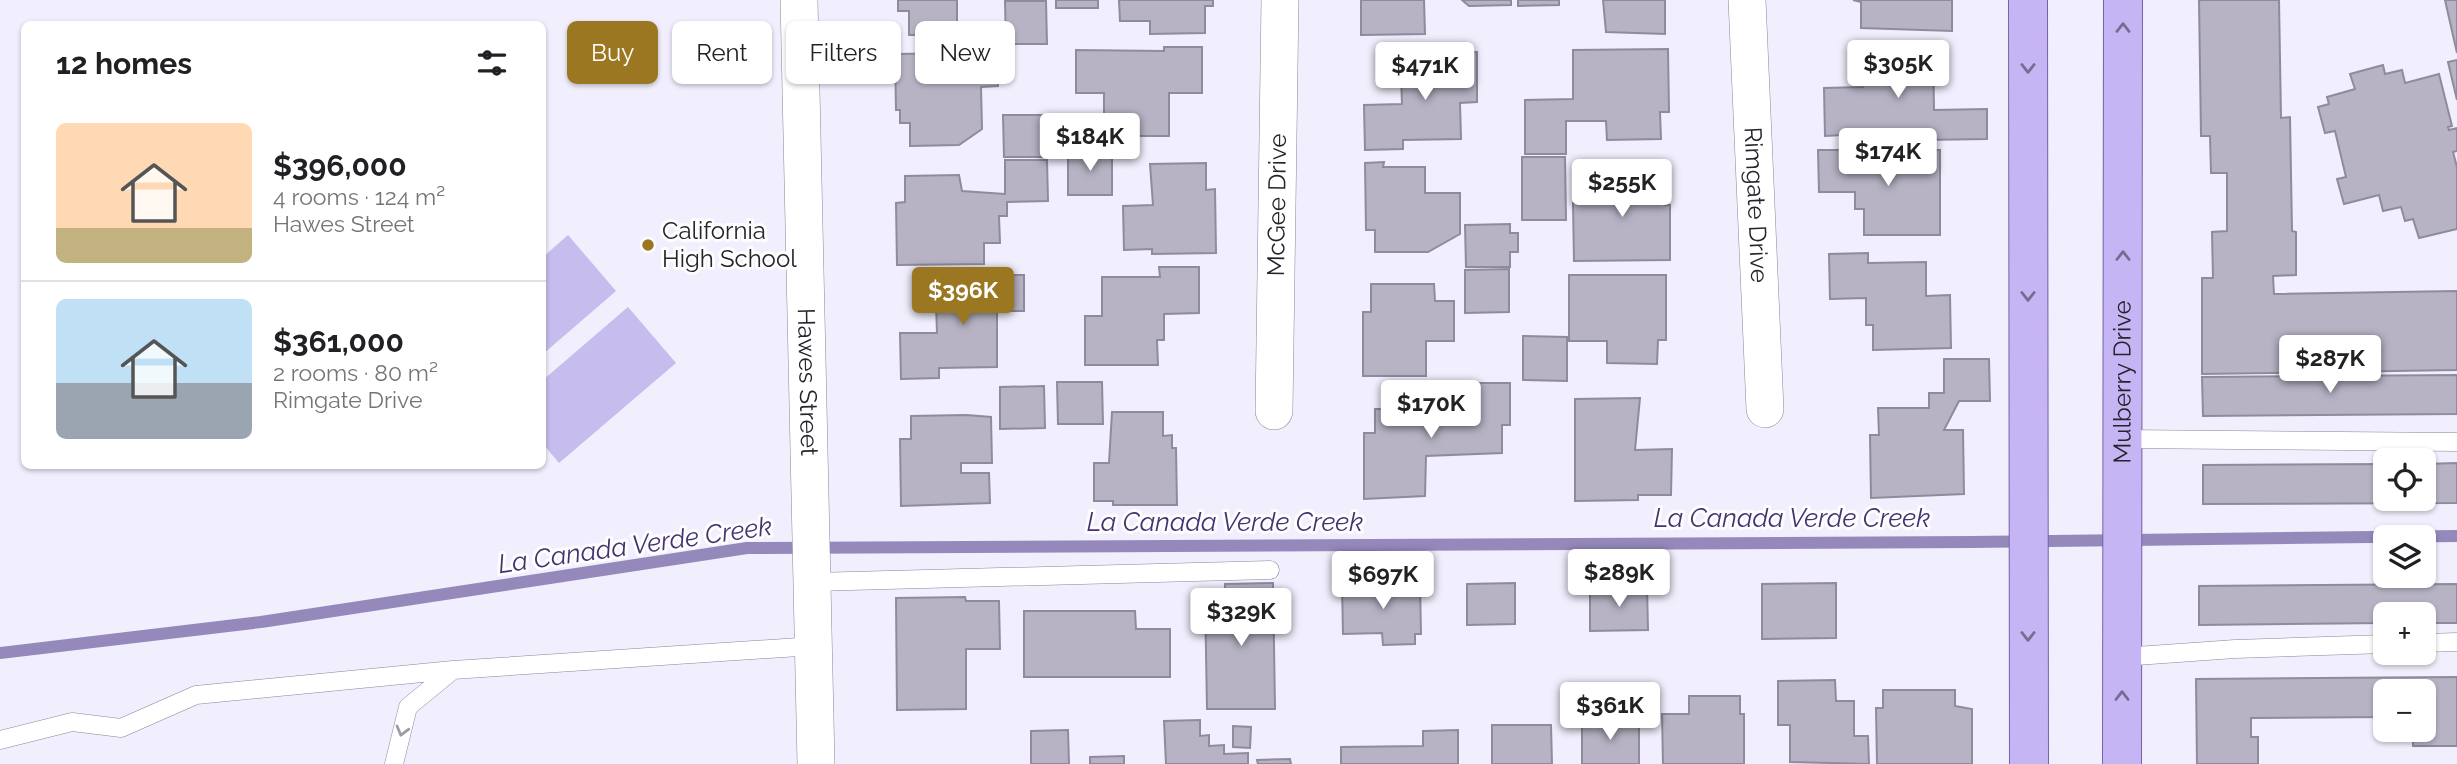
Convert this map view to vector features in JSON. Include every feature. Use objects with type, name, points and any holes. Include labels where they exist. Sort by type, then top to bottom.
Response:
[{"type":"main road","points":[[2028,0],[2029,764]]},
{"type":"main road","name":"Mulberry Drive","points":[[2122,764],[2123,0]]},
{"type":"street","name":"Hawes Street","points":[[799,0],[816,764]]},
{"type":"street","name":"McGee Drive","points":[[1273,411],[1280,0]]},
{"type":"street","name":"Rimgate Drive","points":[[1747,0],[1765,410]]},
{"type":"lane","points":[[2123,439],[2457,442]]},
{"type":"lane","points":[[812,576],[1270,570]]},
{"type":"lane","points":[[2436,643],[2457,642]]},
{"type":"lane","points":[[2122,657],[2235,649],[2373,645]]},
{"type":"lane","points":[[0,740],[72,722],[121,728],[197,695],[453,670],[814,646]]},
{"type":"lane","points":[[394,764],[408,707],[453,670]]},
{"type":"shaded area","points":[[568,235],[616,291],[546,351],[546,254]]},
{"type":"shaded area","points":[[628,307],[676,363],[559,463],[546,448],[546,377]]},
{"type":"building","points":[[898,0],[957,0],[957,21],[915,21],[915,35],[909,35],[909,11],[898,11]]},
{"type":"building","points":[[1056,0],[1098,0],[1098,8],[1056,8]]},
{"type":"building","points":[[1119,0],[1213,0],[1213,6],[1205,6],[1205,33],[1150,34],[1150,21],[1120,21]]},
{"type":"building","points":[[1361,0],[1424,0],[1425,34],[1361,35]]},
{"type":"building","points":[[1462,0],[1511,0],[1511,5],[1469,6]]},
{"type":"building","points":[[1518,0],[1559,0],[1559,5],[1518,6]]},
{"type":"building","points":[[1603,0],[1665,0],[1665,34],[1606,32]]},
{"type":"building","points":[[1853,0],[1952,0],[1952,31],[1861,28],[1861,2]]},
{"type":"building","points":[[2199,0],[2279,0],[2281,118],[2290,117],[2292,231],[2296,232],[2296,275],[2273,276],[2274,294],[2457,291],[2457,370],[2202,374],[2202,278],[2213,278],[2212,232],[2227,231],[2227,173],[2211,173],[2210,136],[2201,136]]},
{"type":"building","points":[[2445,0],[2457,0],[2457,53]]},
{"type":"building","points":[[1005,1],[1046,1],[1047,44],[1015,44],[1015,21],[1005,21]]},
{"type":"building","points":[[1933,45],[1934,110],[1987,109],[1987,139],[1922,140],[1922,131],[1825,136],[1824,88],[1863,87],[1862,47]]},
{"type":"building","points":[[1164,47],[1202,47],[1202,93],[1169,93],[1169,136],[1104,136],[1104,93],[1076,93],[1076,50],[1164,51]]},
{"type":"building","points":[[1668,49],[1669,112],[1660,112],[1661,139],[1607,140],[1606,121],[1566,121],[1566,154],[1525,154],[1525,100],[1573,99],[1573,50]]},
{"type":"building","points":[[1477,52],[1477,102],[1460,103],[1461,139],[1403,140],[1403,149],[1365,150],[1364,105],[1402,104],[1401,76],[1407,76],[1407,54]]},
{"type":"building","points":[[901,54],[915,54],[915,84],[998,84],[981,87],[982,129],[959,145],[910,146],[910,123],[900,123],[900,110],[896,110],[896,84],[901,84]]},
{"type":"building","points":[[2457,60],[2457,100],[2448,62]]},
{"type":"building","points":[[2383,65],[2385,74],[2402,70],[2405,83],[2439,74],[2452,126],[2448,127],[2449,130],[2457,128],[2457,151],[2453,152],[2457,167],[2457,229],[2419,238],[2413,219],[2405,221],[2401,207],[2383,211],[2379,195],[2344,204],[2337,179],[2346,177],[2335,131],[2325,133],[2318,107],[2329,104],[2327,97],[2355,89],[2350,74]]},
{"type":"building","points":[[1003,115],[1047,115],[1048,157],[1004,157]]},
{"type":"building","points":[[1818,150],[1940,150],[1940,235],[1864,235],[1864,209],[1855,209],[1855,192],[1819,192]]},
{"type":"building","points":[[1068,151],[1112,151],[1112,195],[1068,195]]},
{"type":"building","points":[[1522,157],[1565,157],[1566,220],[1522,220]]},
{"type":"building","points":[[1005,160],[1047,160],[1048,201],[1007,202],[1007,216],[999,216],[1000,243],[984,243],[984,264],[897,265],[896,203],[905,202],[905,176],[959,175],[962,191],[1005,194]]},
{"type":"building","points":[[1384,162],[1383,167],[1425,167],[1425,193],[1460,193],[1460,234],[1428,252],[1375,252],[1375,230],[1366,230],[1365,163]]},
{"type":"building","points":[[1206,163],[1206,190],[1215,189],[1216,253],[1152,254],[1152,249],[1124,250],[1123,206],[1153,205],[1150,164]]},
{"type":"building","points":[[1654,168],[1655,192],[1665,192],[1665,205],[1670,205],[1670,260],[1574,261],[1573,203],[1582,202],[1582,181],[1607,181],[1606,169]]},
{"type":"building","points":[[1510,224],[1510,233],[1518,233],[1518,252],[1510,252],[1510,267],[1466,267],[1465,225]]},
{"type":"building","points":[[1868,253],[1868,263],[1926,262],[1926,296],[1950,295],[1951,348],[1873,350],[1873,325],[1866,325],[1866,298],[1830,299],[1829,254]]},
{"type":"building","points":[[1159,267],[1199,267],[1199,313],[1164,314],[1164,340],[1157,340],[1158,365],[1085,365],[1085,316],[1102,316],[1102,277],[1160,277]]},
{"type":"building","points":[[1509,269],[1509,312],[1465,313],[1465,270]]},
{"type":"building","points":[[993,275],[1024,275],[1024,311],[997,311],[997,367],[939,368],[939,378],[901,379],[900,333],[937,333],[936,305],[943,305],[942,281],[993,280]]},
{"type":"building","points":[[1569,275],[1666,275],[1666,340],[1658,340],[1657,364],[1607,363],[1607,341],[1569,341]]},
{"type":"building","points":[[1371,284],[1434,284],[1435,301],[1454,301],[1454,341],[1426,341],[1426,376],[1363,376],[1363,312],[1371,312]]},
{"type":"building","points":[[1523,336],[1567,337],[1567,381],[1523,380]]},
{"type":"building","points":[[1944,359],[1989,359],[1990,401],[1959,401],[1944,430],[1963,430],[1964,494],[1871,498],[1870,435],[1879,435],[1878,408],[1929,408],[1929,393],[1944,393]]},
{"type":"building","points":[[2457,375],[2457,414],[2203,416],[2202,377]]},
{"type":"building","points":[[1057,382],[1102,382],[1103,424],[1058,424]]},
{"type":"building","points":[[1466,383],[1510,383],[1510,425],[1502,425],[1502,453],[1426,456],[1425,496],[1364,499],[1364,433],[1375,433],[1375,409],[1424,409],[1424,412],[1451,412],[1452,417],[1466,417]]},
{"type":"building","points":[[1044,386],[1045,428],[1000,429],[1000,387]]},
{"type":"building","points":[[1640,398],[1635,450],[1672,449],[1671,495],[1638,495],[1638,500],[1575,501],[1575,399]]},
{"type":"building","points":[[1112,412],[1163,412],[1163,436],[1172,435],[1172,448],[1176,448],[1177,505],[1113,505],[1113,501],[1094,501],[1094,463],[1109,463]]},
{"type":"building","points":[[911,416],[991,417],[992,463],[961,463],[961,473],[989,473],[990,503],[901,506],[900,439],[911,439]]},
{"type":"building","points":[[2457,463],[2457,503],[2436,503],[2436,464]]},
{"type":"building","points":[[2373,464],[2373,503],[2203,504],[2203,465]]},
{"type":"building","points":[[1273,583],[1275,709],[1207,709],[1205,595],[1225,595],[1225,584]]},
{"type":"building","points":[[1420,583],[1421,634],[1415,634],[1415,644],[1383,645],[1382,633],[1343,634],[1342,584]]},
{"type":"building","points":[[1515,583],[1515,624],[1467,625],[1467,584]]},
{"type":"building","points":[[1836,583],[1836,638],[1762,639],[1762,584]]},
{"type":"building","points":[[2436,584],[2457,584],[2457,623],[2436,623],[2436,602],[2373,602],[2373,623],[2199,625],[2199,586],[2373,585],[2373,588],[2436,588]]},
{"type":"building","points":[[1647,586],[1648,630],[1590,631],[1590,587]]},
{"type":"building","points":[[965,597],[966,601],[999,601],[1000,649],[966,649],[966,709],[897,710],[896,598]]},
{"type":"building","points":[[1024,611],[1135,611],[1136,629],[1170,629],[1170,677],[1024,677]]},
{"type":"building","points":[[2457,677],[2457,746],[2413,746],[2413,742],[2436,742],[2436,679],[2373,679],[2373,717],[2251,718],[2251,737],[2258,737],[2258,764],[2197,764],[2196,679]]},
{"type":"building","points":[[1835,680],[1836,701],[1854,701],[1854,736],[1868,736],[1869,764],[1790,762],[1790,725],[1778,725],[1778,681]]},
{"type":"building","points":[[1883,690],[1955,690],[1955,706],[1972,709],[1972,764],[1877,764],[1876,708],[1883,708]]},
{"type":"building","points":[[1689,696],[1740,696],[1740,714],[1744,714],[1744,764],[1663,764],[1662,714],[1689,714]]},
{"type":"building","points":[[1200,720],[1200,736],[1209,735],[1209,746],[1224,745],[1224,754],[1248,753],[1248,764],[1166,764],[1164,721]]},
{"type":"building","points":[[1582,720],[1639,720],[1639,764],[1582,764]]},
{"type":"building","points":[[1492,725],[1551,725],[1552,764],[1492,764]]},
{"type":"building","points":[[1233,726],[1251,727],[1250,748],[1233,747]]},
{"type":"building","points":[[1068,730],[1069,764],[1031,764],[1031,731]]},
{"type":"building","points":[[1458,730],[1458,764],[1341,764],[1341,747],[1423,746],[1423,731]]},
{"type":"building","points":[[1124,756],[1124,764],[1090,764],[1090,757]]},
{"type":"building","points":[[1290,759],[1291,764],[1258,764],[1257,760]]},
{"type":"waterway","name":"La Canada Verde Creek","points":[[0,653],[261,622],[747,548],[1972,542],[2457,536]]},
{"type":"place","name":"California High School","points":[[648,245]]}]
